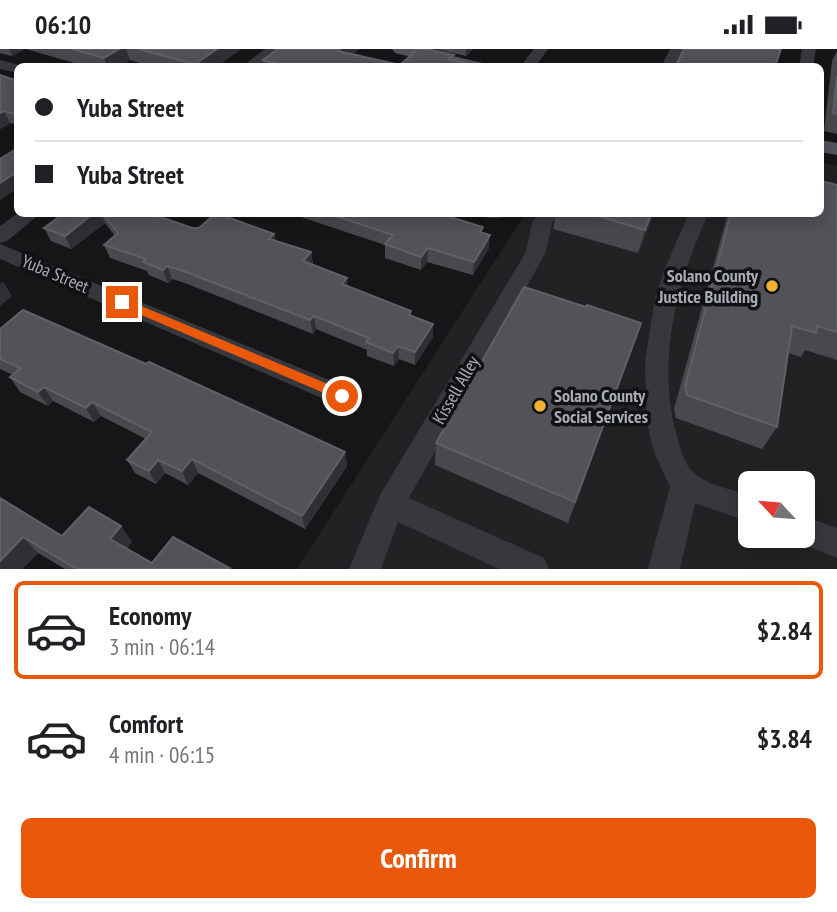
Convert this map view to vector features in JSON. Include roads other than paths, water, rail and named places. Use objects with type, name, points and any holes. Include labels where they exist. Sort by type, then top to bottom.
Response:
[{"type":"main road","points":[[406,49],[461,63]]},
{"type":"street","points":[[254,63],[274,49]]},
{"type":"street","points":[[530,63],[541,49]]},
{"type":"street","points":[[0,236],[26,217]]},
{"type":"street","name":"Kissell Alley","points":[[365,569],[390,504],[536,252],[546,217]]},
{"type":"street","points":[[697,217],[678,256],[668,289],[659,367],[660,416],[673,466],[685,484],[738,505]]},
{"type":"street","name":"Yuba Street","points":[[0,251],[342,396]]},
{"type":"street","points":[[664,569],[685,484]]},
{"type":"street","points":[[390,504],[533,569]]},
{"type":"street","points":[[816,535],[837,543]]},
{"type":"place","name":"Solano County Justice Building","points":[[772,286]]},
{"type":"place","name":"Solano County Social Services","points":[[540,406]]}]
